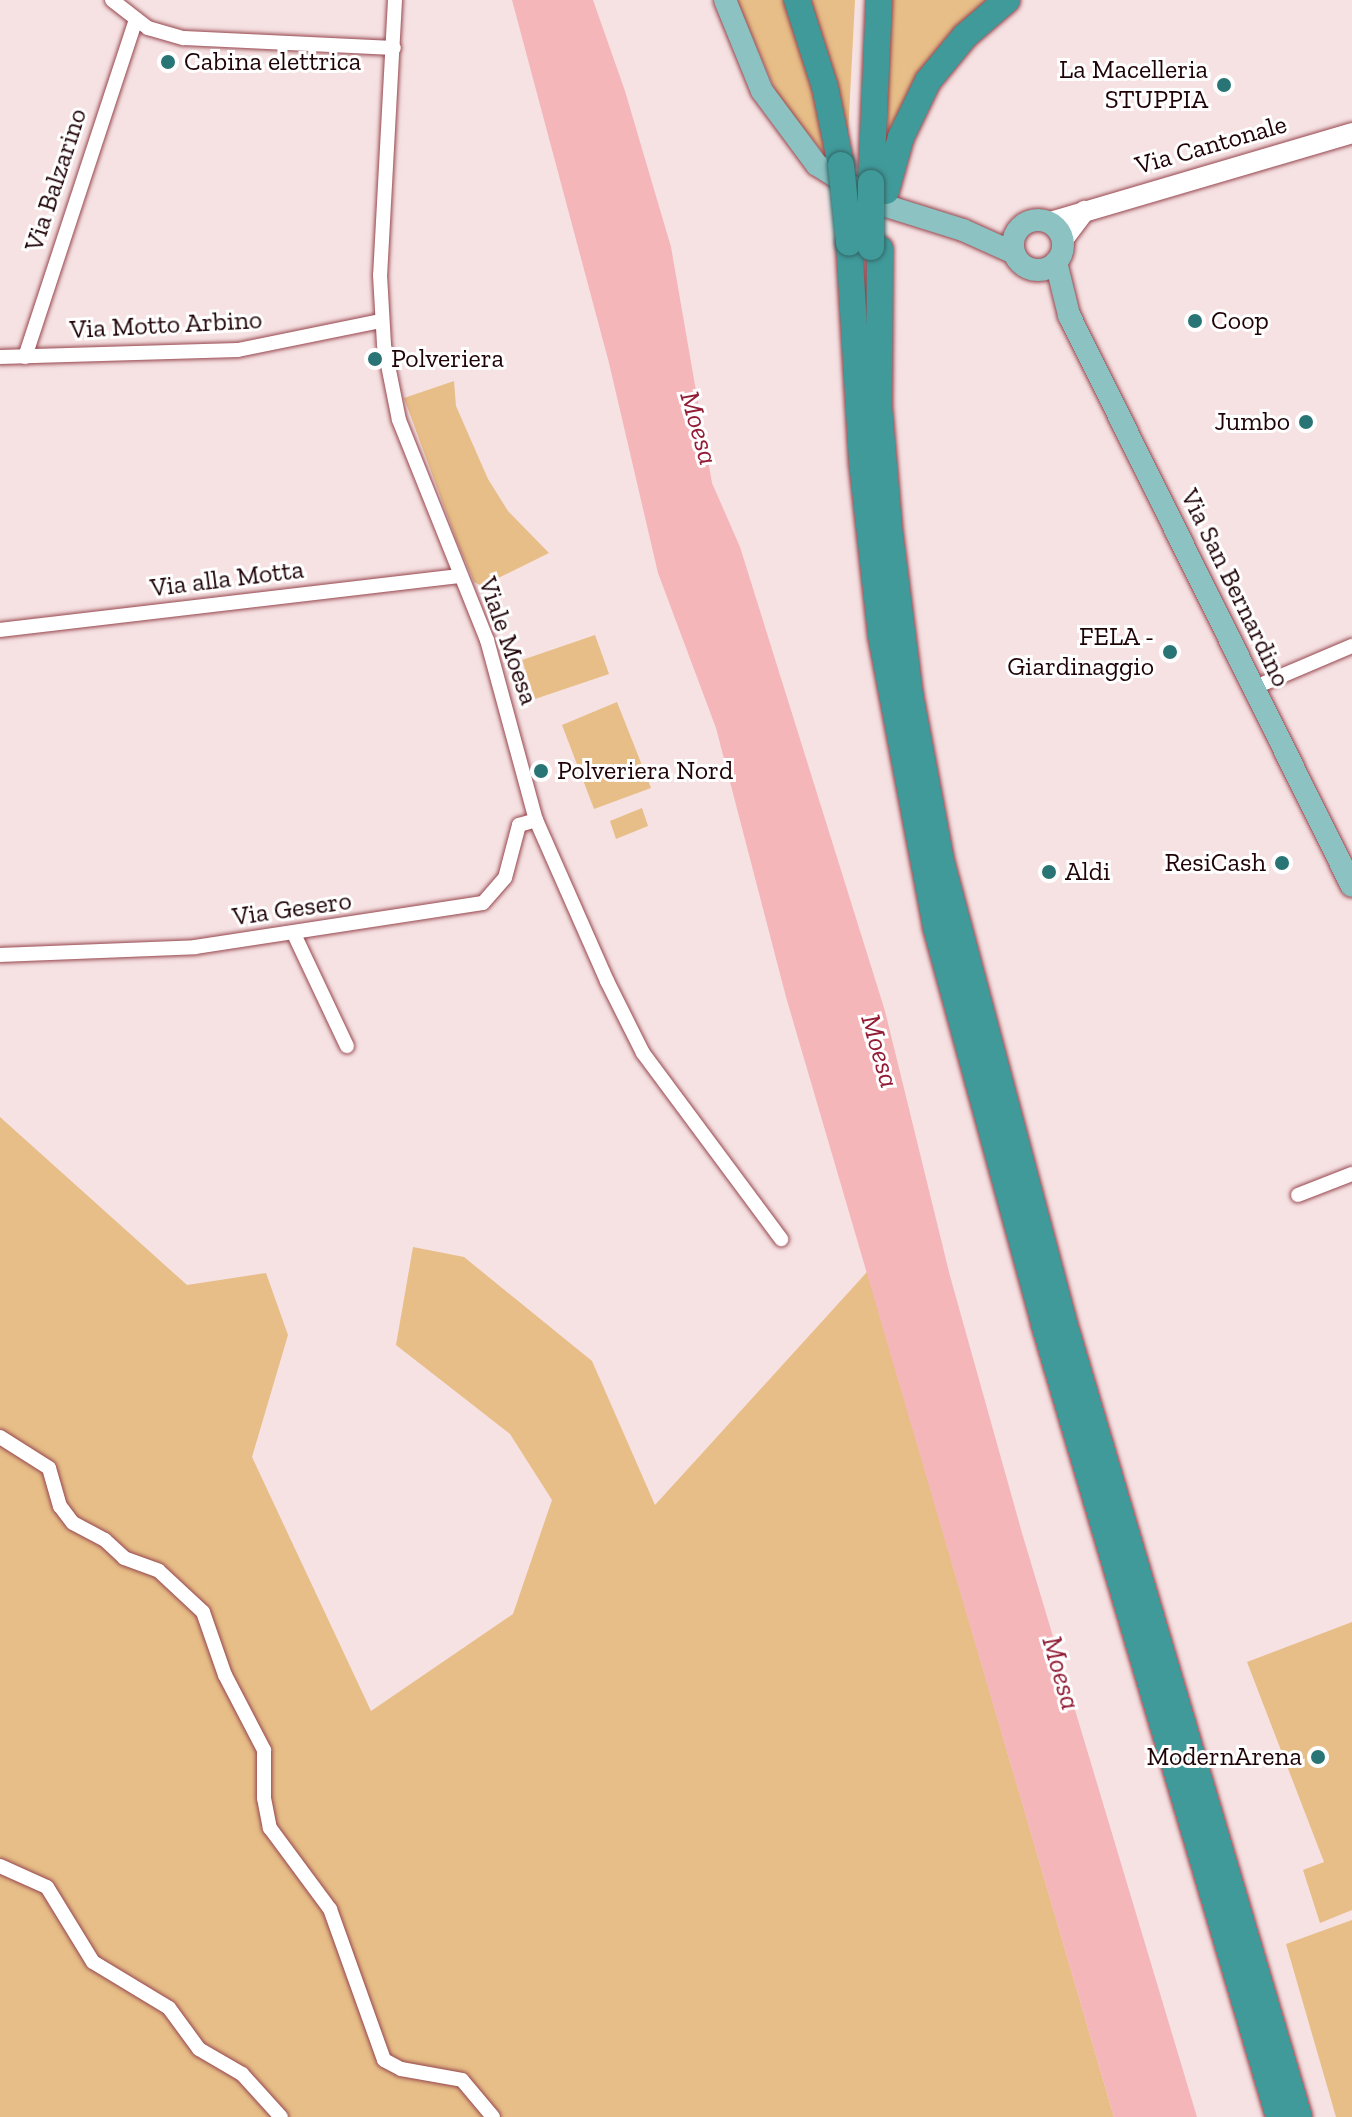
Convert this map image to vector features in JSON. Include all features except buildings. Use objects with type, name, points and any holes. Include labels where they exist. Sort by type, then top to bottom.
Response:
[{"type":"highway","points":[[797,0],[825,87],[864,178]]},
{"type":"highway","points":[[866,0],[864,246],[856,326],[862,462],[881,635],[936,927],[1044,1323],[1279,2117]]},
{"type":"highway","points":[[864,178],[879,0]]},
{"type":"highway","points":[[864,178],[906,124],[928,81],[957,43],[1007,0]]},
{"type":"highway","points":[[864,246],[876,305],[885,483],[901,639],[957,934],[1063,1320],[1299,2117]]},
{"type":"main road","points":[[725,0],[762,91],[817,165],[880,204],[963,230],[1014,253],[1017,231]]},
{"type":"main road","points":[[963,230],[1017,231],[1035,219],[1056,242],[1033,269]]},
{"type":"main road","name":"Via San Bernardino","points":[[1056,242],[1069,315]]},
{"type":"main road","name":"Via San Bernardino","points":[[1014,253],[1033,269],[1069,315],[1352,886]]},
{"type":"street","name":"Viale Moesa","points":[[395,0],[381,321],[399,420],[487,640],[536,820],[643,1053],[781,1239]]},
{"type":"street","points":[[118,2],[136,20],[184,38],[394,48]]},
{"type":"street","name":"Via Balzarino","points":[[25,357],[136,20]]},
{"type":"street","name":"Via Cantonale","points":[[1056,242],[1085,211],[1352,133]]},
{"type":"street","name":"Via Motto Arbino","points":[[0,357],[238,350],[381,321]]},
{"type":"street","name":"Via alla Motta","points":[[0,630],[461,576]]},
{"type":"street","points":[[1253,688],[1352,646]]},
{"type":"street","name":"Via Gesero","points":[[0,955],[195,947],[483,903],[505,878],[519,825],[536,820]]},
{"type":"street","points":[[294,934],[347,1046]]},
{"type":"street","points":[[1298,1195],[1352,1174]]},
{"type":"street","points":[[0,1437],[43,1461],[60,1506],[73,1523],[105,1540],[124,1558],[159,1571],[203,1612],[225,1675],[264,1750],[264,1798],[270,1828],[330,1909],[384,2060],[401,2069],[462,2080],[493,2117]]},
{"type":"street","points":[[0,1866],[47,1887],[93,1962],[169,2008],[199,2049],[242,2074],[281,2117]]},
{"type":"shaded area","points":[[737,0],[785,0],[805,55],[828,158],[779,99]]},
{"type":"shaded area","points":[[804,0],[855,0],[847,154]]},
{"type":"shaded area","points":[[891,0],[994,0],[888,137],[887,97]]},
{"type":"shaded area","points":[[454,381],[456,406],[488,479],[508,511],[549,553],[482,586],[474,582],[456,539],[404,398]]},
{"type":"shaded area","points":[[595,635],[609,674],[535,699],[522,660]]},
{"type":"shaded area","points":[[617,702],[651,788],[594,809],[562,725]]},
{"type":"shaded area","points":[[642,808],[648,826],[616,839],[610,821]]},
{"type":"shaded area","points":[[0,1117],[187,1285],[266,1273],[288,1335],[252,1457],[371,1711],[513,1614],[552,1500],[510,1434],[396,1345],[413,1247],[464,1257],[592,1361],[655,1505],[867,1272],[1114,2117],[0,2117]]},
{"type":"shaded area","name":"ModernArena","points":[[1352,1622],[1352,1910],[1320,1923],[1303,1870],[1324,1862],[1247,1662]]},
{"type":"shaded area","points":[[1352,1920],[1352,2117],[1336,2117],[1286,1944]]},
{"type":"water","name":"Moesa","points":[[512,0],[593,0],[625,91],[671,247],[712,483],[740,547],[885,1011],[950,1276],[1022,1533],[1197,2117],[1114,2117],[786,997],[716,728],[658,573],[609,363]]},
{"type":"place","name":"Cabina elettrica","points":[[168,62]]},
{"type":"place","name":"La Macelleria STUPPIA","points":[[1224,85]]},
{"type":"place","name":"Coop","points":[[1195,321]]},
{"type":"place","name":"Polveriera","points":[[375,359]]},
{"type":"place","name":"Jumbo","points":[[1306,422]]},
{"type":"place","name":"FELA - Giardinaggio","points":[[1170,652]]},
{"type":"place","name":"Polveriera Nord","points":[[541,771]]},
{"type":"place","name":"ResiCash","points":[[1282,863]]},
{"type":"place","name":"Aldi","points":[[1049,872]]},
{"type":"place","name":"ModernArena","points":[[1318,1757]]}]
